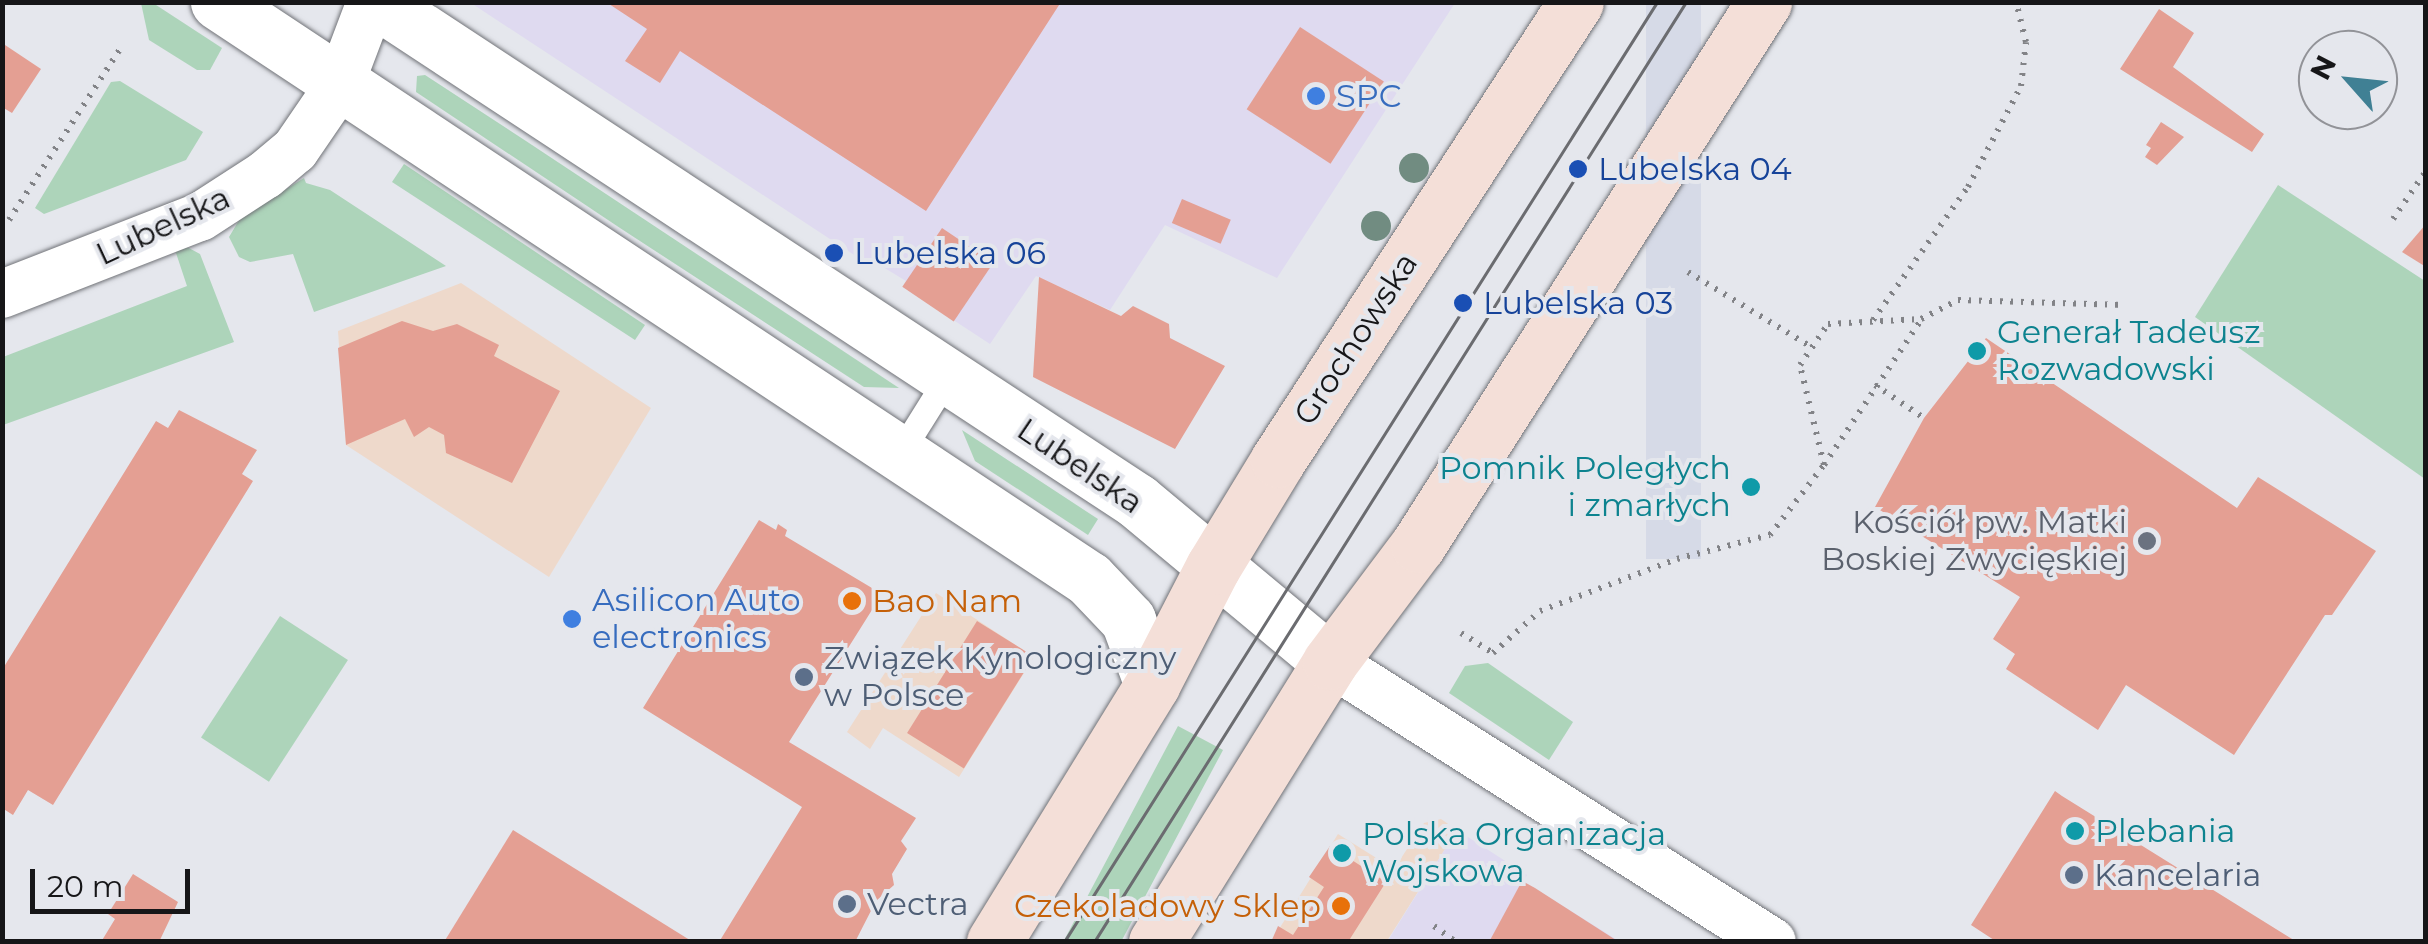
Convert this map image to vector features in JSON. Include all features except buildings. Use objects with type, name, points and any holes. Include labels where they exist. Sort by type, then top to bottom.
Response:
[{"type":"main road","name":"Grochowska","points":[[994,942],[1152,685],[1213,566],[1576,2]]},
{"type":"main road","points":[[1156,942],[1330,662],[1418,545],[1764,2]]},
{"type":"street","points":[[218,2],[1088,579],[1128,620],[1152,685]]},
{"type":"street","name":"Lubelska","points":[[2,294],[200,217],[295,150],[340,84],[374,2],[1137,502],[1330,662],[1772,942]]},
{"type":"lane","points":[[900,454],[947,378]]},
{"type":"path","points":[[1872,321],[1968,187],[2021,86],[2026,42],[2016,2]]},
{"type":"path","points":[[16,236],[6,217],[122,46]]},
{"type":"path","points":[[2393,219],[2426,171]]},
{"type":"path","points":[[1688,272],[1808,345]]},
{"type":"path","points":[[1824,465],[1800,365],[1808,345],[1828,324],[1921,318],[1958,300],[2125,305]]},
{"type":"path","points":[[1461,633],[1493,653],[1540,611],[1676,559],[1770,535],[1824,465],[1921,318]]},
{"type":"path","points":[[1875,385],[1924,418]]},
{"type":"path","points":[[1434,926],[1456,942]]},
{"type":"shaded area","points":[[471,3],[1455,3],[1277,278],[1165,225],[1110,310],[1036,276],[990,344],[903,287],[906,281],[878,264],[874,268]]},
{"type":"shaded area","points":[[1646,3],[1701,3],[1701,559],[1646,559]]},
{"type":"shaded area","points":[[461,283],[651,408],[549,577],[346,445],[338,331]]},
{"type":"shaded area","points":[[936,593],[1034,657],[959,777],[883,728],[870,749],[847,732]]},
{"type":"shaded area","points":[[1441,819],[1457,830],[1387,941],[1271,942],[1338,834],[1394,869],[1424,823]]},
{"type":"shaded area","points":[[1457,830],[1527,875],[1523,881],[1619,941],[1387,942]]},
{"type":"green space","points":[[141,3],[153,3],[222,48],[210,70],[197,70],[149,40]]},
{"type":"green space","points":[[425,75],[899,388],[864,387],[620,228],[416,92],[417,76]]},
{"type":"green space","points":[[120,81],[203,132],[186,160],[44,214],[35,208],[111,82]]},
{"type":"green space","points":[[404,164],[645,325],[635,340],[392,182]]},
{"type":"green space","points":[[304,178],[306,183],[330,190],[446,266],[314,312],[293,254],[250,262],[239,257],[229,237],[241,217]]},
{"type":"green space","points":[[2278,185],[2425,281],[2425,479],[2195,317]]},
{"type":"green space","points":[[187,247],[200,254],[234,342],[3,425],[3,357],[187,286],[175,250]]},
{"type":"green space","points":[[962,430],[1098,519],[1088,535],[975,461]]},
{"type":"green space","points":[[280,616],[348,660],[269,782],[201,738]]},
{"type":"green space","points":[[1488,663],[1573,722],[1549,760],[1449,693],[1465,666]]},
{"type":"green space","points":[[1178,726],[1223,750],[1121,942],[1063,942]]},
{"type":"tram line","points":[[1064,942],[1657,2]]},
{"type":"tram line","points":[[1094,942],[1686,2]]},
{"type":"place","name":"SPC","points":[[1316,96]]},
{"type":"place","name":"Lubelska 04","points":[[1578,169]]},
{"type":"place","name":"Lubelska 06","points":[[834,253]]},
{"type":"place","name":"Lubelska 03","points":[[1463,303]]},
{"type":"place","name":"Generał Tadeusz Rozwadowski","points":[[1977,351]]},
{"type":"place","name":"Pomnik Poległych i zmarłych","points":[[1751,487]]},
{"type":"place","name":"Kościół pw. Matki Boskiej Zwycięskiej","points":[[2147,541]]},
{"type":"place","name":"Bao Nam","points":[[852,601]]},
{"type":"place","name":"Asilicon Auto electronics","points":[[572,619]]},
{"type":"place","name":"Związek Kynologiczny w Polsce","points":[[804,677]]},
{"type":"place","name":"Plebania","points":[[2075,831]]},
{"type":"place","name":"Polska Organizacja Wojskowa","points":[[1342,853]]},
{"type":"place","name":"Kancelaria","points":[[2074,875]]},
{"type":"place","name":"Vectra","points":[[847,904]]},
{"type":"place","name":"Czekoladowy Sklep","points":[[1341,906]]}]
